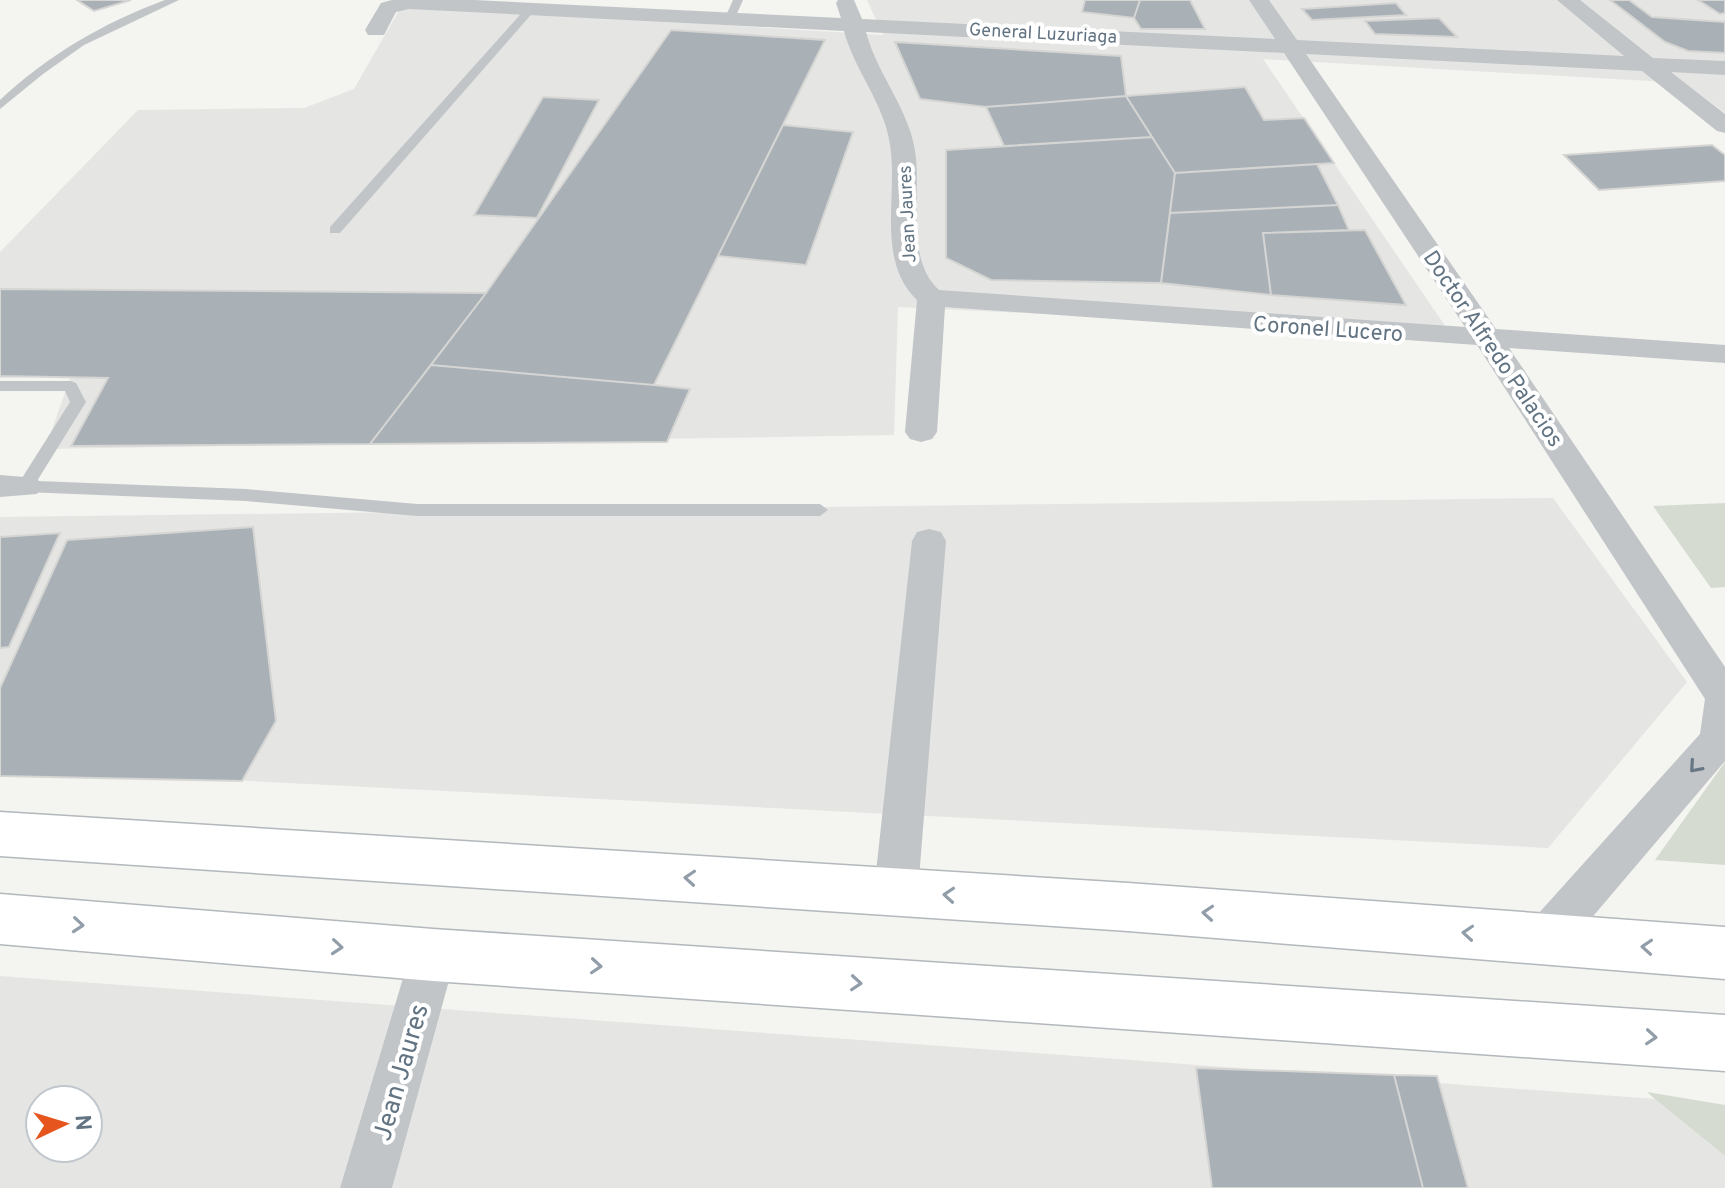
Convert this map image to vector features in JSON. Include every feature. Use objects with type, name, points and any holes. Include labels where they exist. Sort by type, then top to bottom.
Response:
[{"type":"main road","points":[[0,834],[896,891],[1725,953]]},
{"type":"main road","points":[[0,919],[433,955],[1725,1043]]},
{"type":"street","name":"Doctor Alfredo Palacios","points":[[1259,0],[1489,340],[1725,698],[1719,740],[1545,939]]},
{"type":"street","points":[[1567,0],[1725,126]]},
{"type":"street","name":"General Luzuriaga","points":[[376,30],[388,7],[394,4],[531,9],[849,12],[1289,44],[1725,68]]},
{"type":"street","name":"Jean Jaures","points":[[849,12],[864,61],[902,138],[906,182],[906,258],[918,291],[931,298]]},
{"type":"street","points":[[921,432],[931,298]]},
{"type":"street","name":"Coronel Lucero","points":[[931,298],[1489,340],[1725,354]]},
{"type":"street","points":[[896,891],[929,541]]},
{"type":"street","name":"Jean Jaures","points":[[366,1188],[433,955]]},
{"type":"lane","points":[[0,106],[44,64],[127,17],[174,0]]},
{"type":"lane","points":[[335,230],[531,9]]},
{"type":"lane","points":[[0,386],[71,386],[78,402],[12,486]]},
{"type":"lane","points":[[12,486],[246,495],[417,510],[820,510]]},
{"type":"shaded area","points":[[867,0],[1725,0],[1725,113],[1685,83],[1263,59],[1450,333],[898,307],[894,435],[45,449],[71,376],[0,378],[0,252],[138,110],[304,108],[354,89],[402,5],[883,35]]},
{"type":"shaded area","points":[[1553,498],[1687,682],[1548,848],[0,768],[0,517]]},
{"type":"shaded area","points":[[1725,503],[1725,587],[1711,588],[1653,506]]},
{"type":"shaded area","points":[[1725,762],[1725,865],[1655,860]]},
{"type":"shaded area","points":[[0,976],[1655,1099],[1725,1156],[1725,1188],[0,1188]]},
{"type":"shaded area","points":[[1647,1092],[1725,1105],[1725,1156],[1655,1099]]},
{"type":"building","points":[[77,0],[131,0],[94,11]]},
{"type":"building","points":[[1085,0],[1140,0],[1134,18],[1082,12]]},
{"type":"building","points":[[1140,0],[1190,0],[1205,29],[1141,29],[1134,18]]},
{"type":"building","points":[[1610,0],[1629,0],[1652,17],[1725,22],[1725,53],[1688,51],[1665,42]]},
{"type":"building","points":[[1698,0],[1725,0],[1725,13],[1720,14]]},
{"type":"building","points":[[1396,3],[1406,15],[1312,20],[1302,9]]},
{"type":"building","points":[[1439,18],[1457,37],[1375,34],[1365,21]]},
{"type":"building","points":[[671,30],[825,40],[654,385],[431,365],[486,293]]},
{"type":"building","points":[[895,42],[1121,56],[1126,96],[986,107],[920,99]]},
{"type":"building","points":[[1245,87],[1264,120],[1304,118],[1334,163],[1175,173],[1126,96]]},
{"type":"building","points":[[1126,96],[1152,137],[1004,146],[986,107]]},
{"type":"building","points":[[543,97],[599,100],[537,218],[474,215]]},
{"type":"building","points":[[783,125],[853,132],[806,265],[718,256]]},
{"type":"building","points":[[1152,137],[1175,173],[1161,283],[991,280],[946,258],[946,150]]},
{"type":"building","points":[[1712,145],[1725,155],[1725,181],[1599,190],[1564,155]]},
{"type":"building","points":[[1317,164],[1338,205],[1170,213],[1175,173]]},
{"type":"building","points":[[1338,205],[1349,230],[1263,233],[1271,295],[1161,283],[1170,213]]},
{"type":"building","points":[[1365,230],[1406,305],[1271,295],[1263,233]]},
{"type":"building","points":[[0,289],[486,293],[370,444],[71,446],[108,378],[0,376]]},
{"type":"building","points":[[431,365],[690,389],[667,442],[370,444]]},
{"type":"building","points":[[253,527],[276,721],[242,781],[0,776],[0,688],[67,540]]},
{"type":"building","points":[[60,533],[9,647],[0,648],[0,537]]},
{"type":"building","points":[[1196,1068],[1394,1075],[1423,1188],[1212,1188]]},
{"type":"building","points":[[1394,1075],[1437,1076],[1468,1188],[1423,1188]]}]
